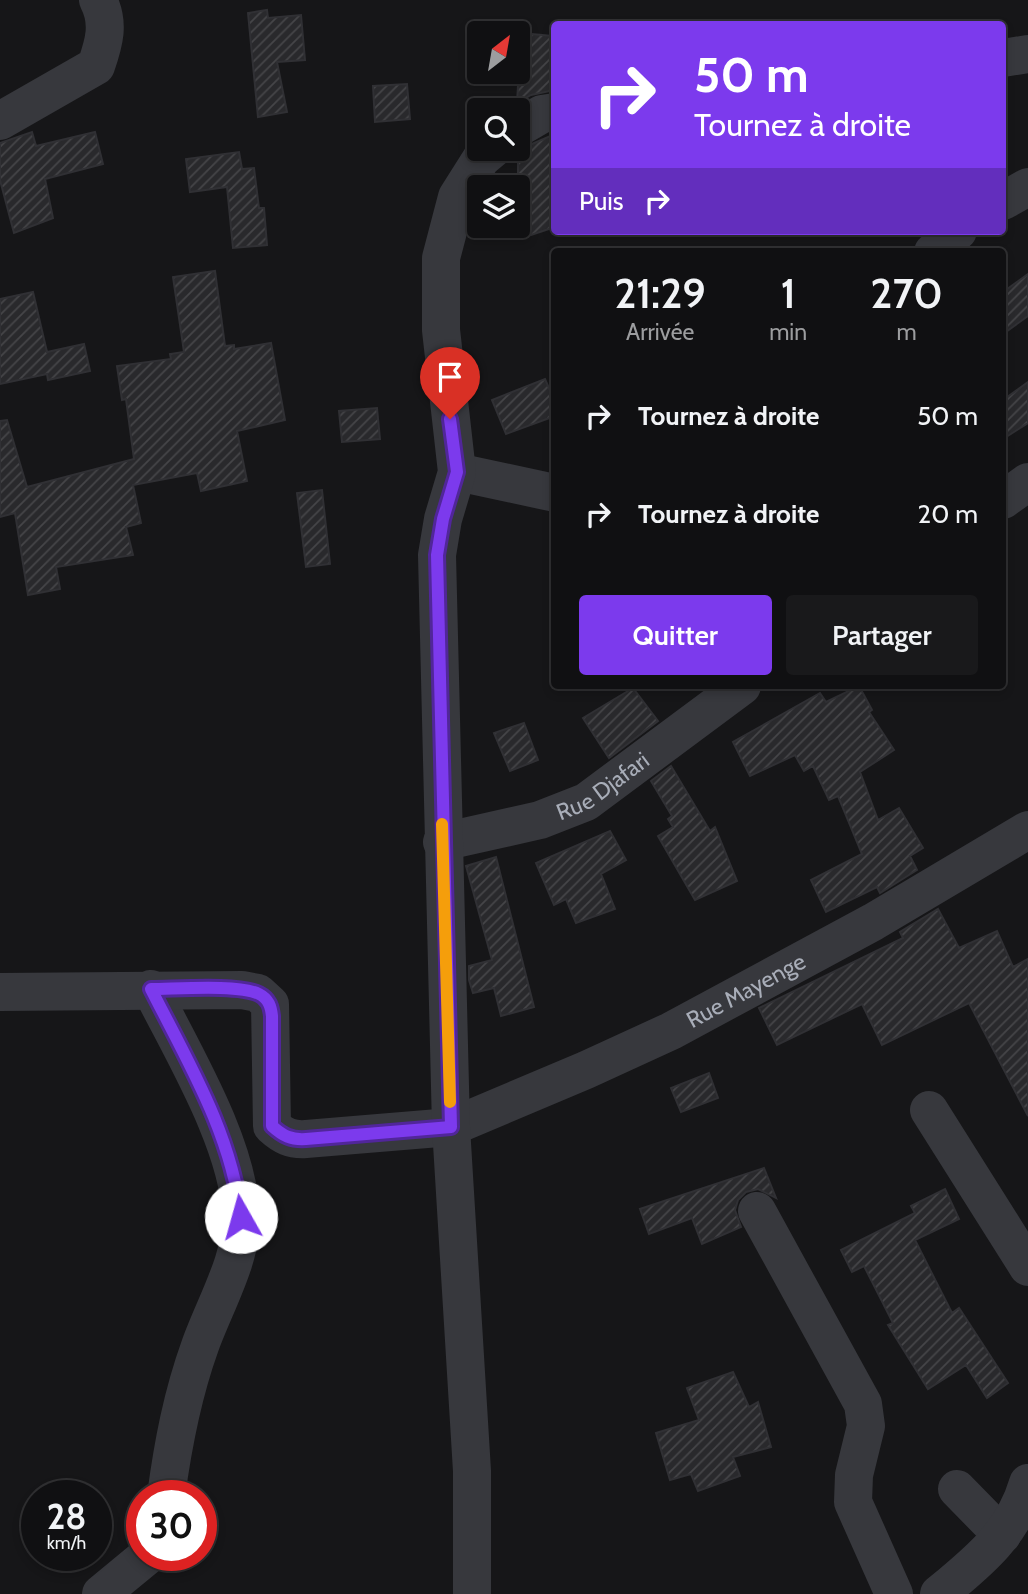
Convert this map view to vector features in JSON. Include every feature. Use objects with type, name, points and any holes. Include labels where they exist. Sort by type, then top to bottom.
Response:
[{"type":"street","points":[[0,121],[96,66],[106,37],[103,9],[98,0]]},
{"type":"street","points":[[1006,58],[1028,54]]},
{"type":"street","points":[[472,1594],[472,1471],[451,1127],[437,555],[443,519],[457,472],[441,330],[441,258],[457,197],[480,161]]},
{"type":"street","points":[[1006,199],[1028,187]]},
{"type":"street","points":[[938,248],[953,235]]},
{"type":"street","points":[[457,472],[551,492]]},
{"type":"street","points":[[1006,498],[1028,482]]},
{"type":"street","name":"Rue Djafari","points":[[442,842],[540,820],[586,802],[738,689]]},
{"type":"street","name":"Rue Mayenge","points":[[151,989],[242,990],[265,998],[271,1004],[272,1126],[281,1135],[294,1140],[451,1127],[671,1031],[873,922],[1028,830]]},
{"type":"street","points":[[0,992],[151,989],[205,1095],[237,1180],[241,1217],[235,1251],[179,1408],[168,1480]]},
{"type":"street","points":[[929,1110],[1028,1267]]},
{"type":"street","points":[[757,1212],[863,1404],[866,1426],[854,1475],[853,1502],[894,1594]]},
{"type":"street","points":[[939,1594],[975,1564],[1002,1535],[1020,1510],[1028,1483]]},
{"type":"street","points":[[957,1489],[1002,1535]]},
{"type":"street","points":[[102,1594],[129,1571]]},
{"type":"building","points":[[267,10],[268,18],[301,15],[305,60],[277,62],[287,112],[258,117],[248,13]]},
{"type":"building","points":[[530,34],[551,36],[550,91],[517,98],[518,84],[530,84]]},
{"type":"building","points":[[407,84],[410,119],[375,122],[373,86]]},
{"type":"building","points":[[32,132],[36,146],[95,132],[103,164],[45,179],[53,218],[14,233],[0,180],[0,143]]},
{"type":"building","points":[[551,136],[551,228],[530,235],[530,175],[518,175],[518,161],[530,161],[530,145]]},
{"type":"building","points":[[239,152],[242,169],[254,168],[259,208],[264,208],[267,245],[233,248],[227,187],[190,192],[186,159]]},
{"type":"building","points":[[215,271],[225,346],[234,345],[234,349],[271,343],[285,420],[237,431],[247,481],[201,491],[197,473],[133,485],[141,523],[126,527],[133,555],[56,567],[60,589],[28,595],[15,513],[0,517],[0,421],[7,420],[27,487],[134,459],[126,399],[122,400],[117,366],[171,359],[170,354],[184,352],[173,277]]},
{"type":"building","points":[[1028,274],[1028,316],[1006,332],[1006,290]]},
{"type":"building","points":[[33,292],[47,352],[84,344],[90,371],[48,380],[47,374],[0,384],[0,299]]},
{"type":"building","points":[[545,379],[551,393],[551,417],[506,434],[492,400]]},
{"type":"building","points":[[1028,382],[1028,423],[1006,437],[1006,398]]},
{"type":"building","points":[[377,408],[380,439],[342,442],[339,411]]},
{"type":"building","points":[[322,490],[330,564],[306,567],[297,493]]},
{"type":"building","points":[[634,689],[658,721],[609,758],[583,718]]},
{"type":"building","points":[[853,689],[861,689],[872,710],[869,712],[894,750],[860,772],[878,820],[899,808],[923,848],[910,856],[917,870],[880,893],[877,887],[826,912],[811,880],[862,854],[838,796],[829,800],[813,766],[804,771],[795,755],[750,776],[733,742],[820,693],[826,702]]},
{"type":"building","points":[[524,723],[538,760],[510,771],[494,733]]},
{"type":"building","points":[[671,766],[710,831],[715,827],[737,881],[695,900],[658,836],[673,827],[668,819],[672,816],[651,781]]},
{"type":"building","points":[[610,831],[626,860],[601,874],[615,909],[576,923],[566,899],[554,905],[536,863]]},
{"type":"building","points":[[496,857],[534,1007],[501,1016],[494,988],[473,993],[469,980],[469,966],[492,960],[466,866]]},
{"type":"building","points":[[938,909],[959,948],[997,931],[1013,967],[1028,959],[1028,1116],[969,1003],[882,1045],[862,1004],[777,1045],[759,1008],[903,938],[900,932]]},
{"type":"building","points":[[709,1073],[718,1098],[681,1112],[671,1088]]},
{"type":"building","points":[[764,1168],[776,1198],[758,1189],[746,1192],[738,1200],[735,1210],[741,1227],[702,1244],[692,1218],[649,1234],[640,1209]]},
{"type":"building","points":[[945,1189],[959,1219],[915,1240],[952,1313],[959,1308],[1008,1383],[987,1398],[966,1365],[928,1389],[888,1325],[893,1323],[864,1266],[852,1272],[841,1250],[915,1213],[911,1206]]},
{"type":"building","points":[[733,1372],[749,1407],[758,1402],[771,1447],[733,1457],[740,1476],[698,1491],[691,1474],[670,1480],[656,1433],[699,1420],[687,1388]]},
{"type":"slow traffic","points":[[442,824],[450,1102]]},
{"type":"route","points":[[241,1217],[237,1180],[205,1095],[151,989],[242,990],[258,993],[271,1004],[272,1126],[281,1135],[294,1140],[451,1127],[437,555],[443,519],[457,472],[450,419]]}]
